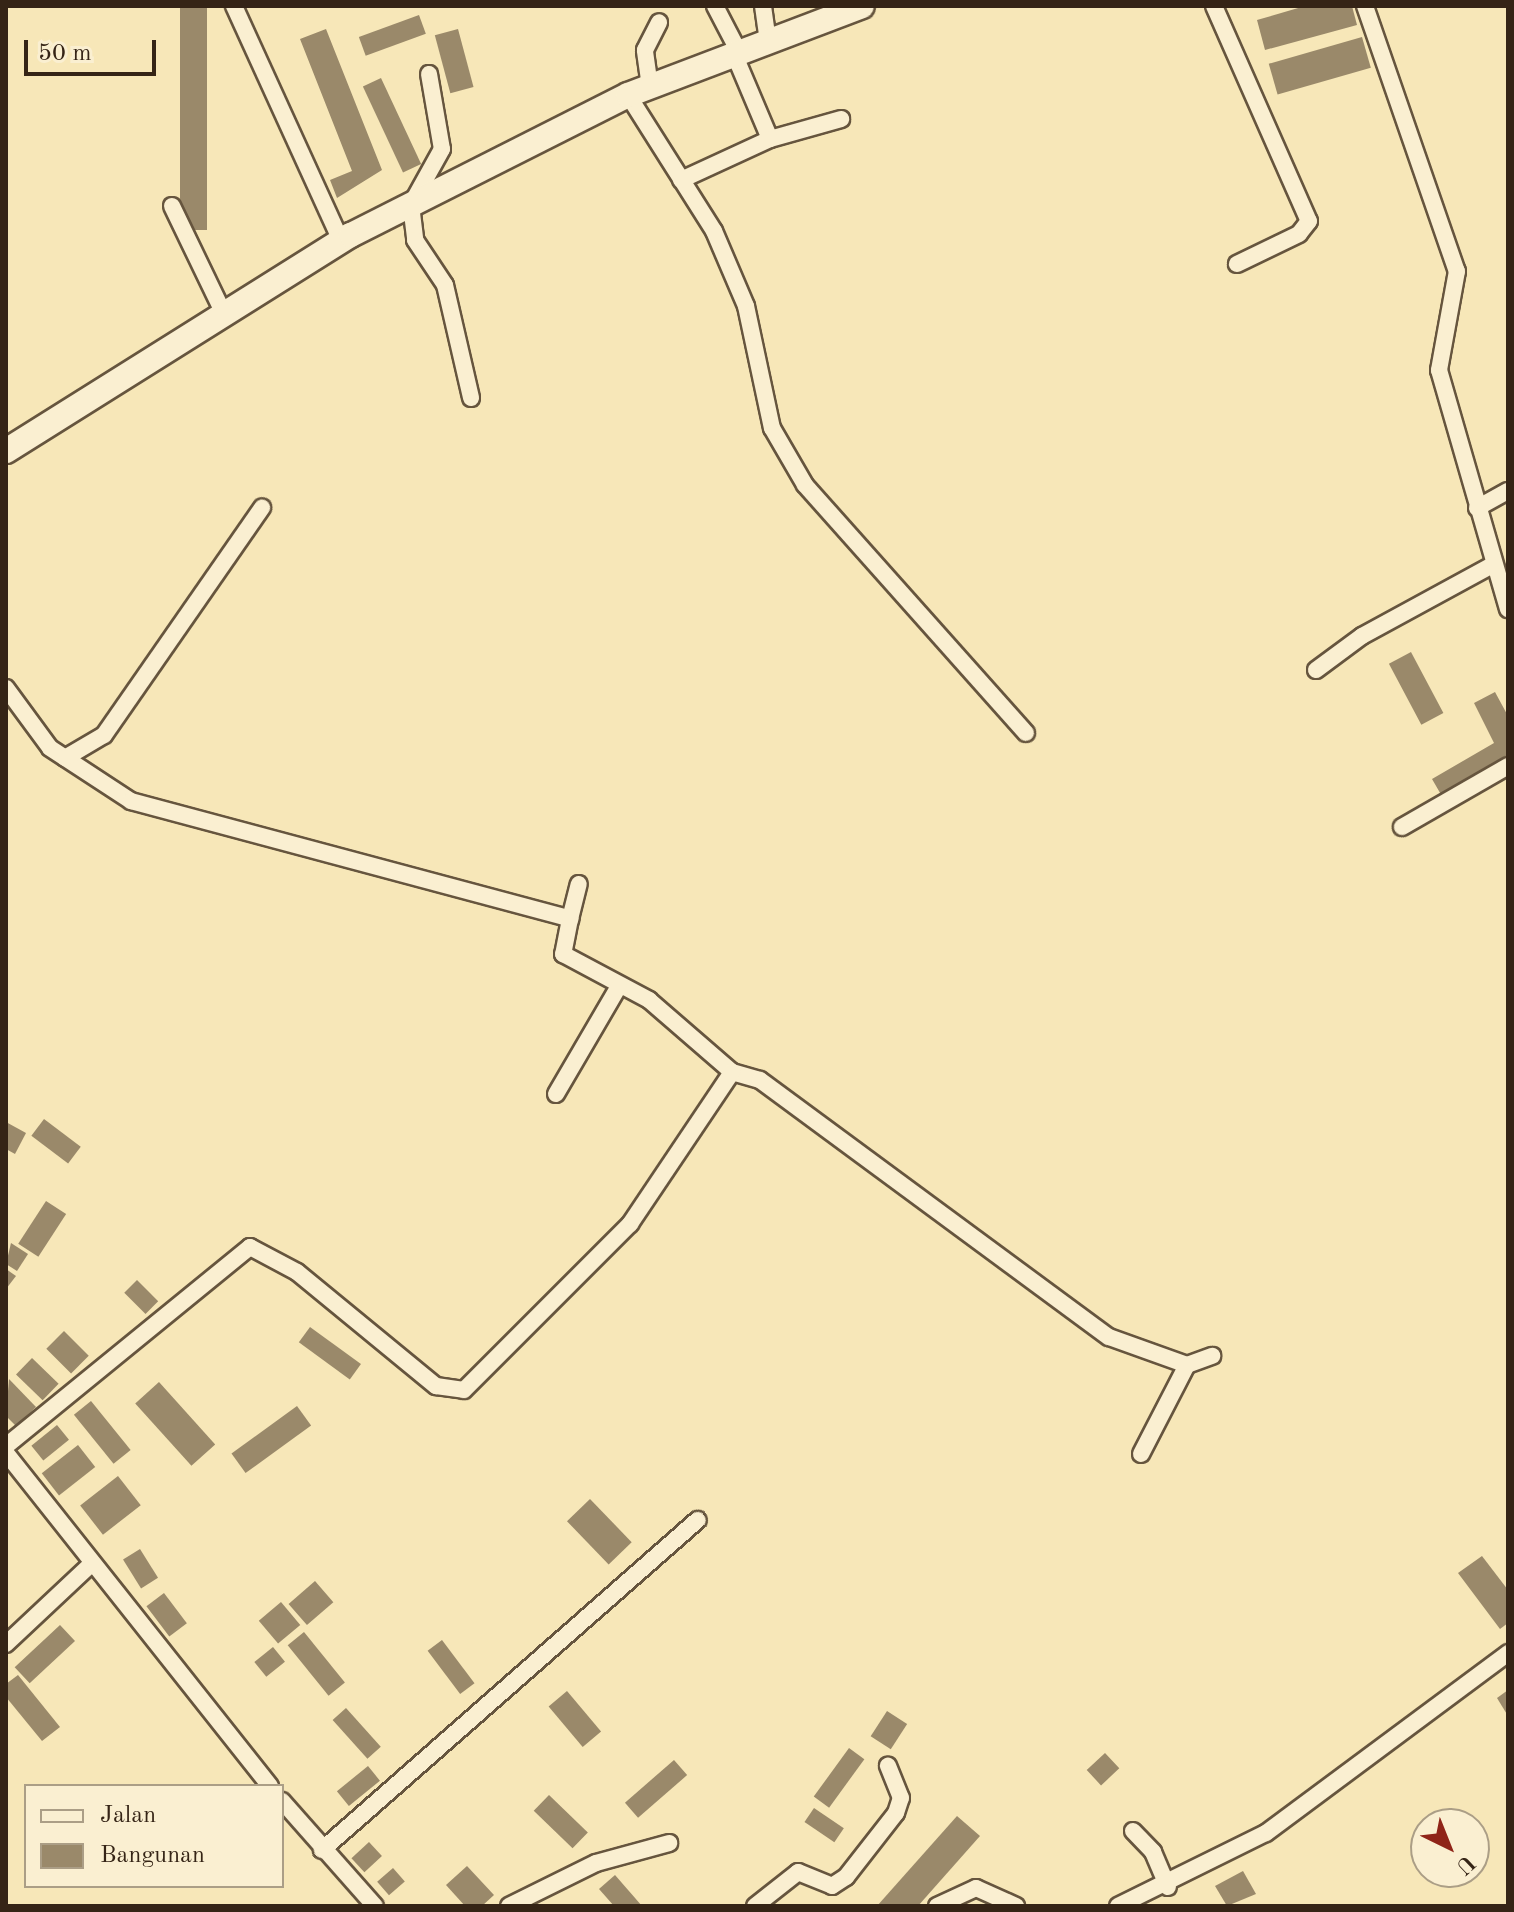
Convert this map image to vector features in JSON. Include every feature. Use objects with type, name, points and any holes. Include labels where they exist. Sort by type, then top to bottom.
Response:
[{"type":"street","points":[[234,6],[341,241]]},
{"type":"street","points":[[715,6],[770,139]]},
{"type":"street","points":[[763,6],[768,43]]},
{"type":"street","points":[[1214,6],[1309,221],[1299,234],[1237,264]]},
{"type":"street","points":[[1365,6],[1457,271],[1439,370],[1492,565],[1508,609]]},
{"type":"street","points":[[6,451],[341,241],[639,91],[851,8]]},
{"type":"street","points":[[659,22],[645,50],[639,91],[746,306],[759,391],[805,485],[1026,733]]},
{"type":"street","points":[[429,74],[442,149],[411,205],[415,240],[451,303],[471,398]]},
{"type":"street","points":[[681,180],[770,139],[841,119]]},
{"type":"street","points":[[172,206],[224,314]]},
{"type":"street","points":[[1477,508],[1508,491]]},
{"type":"street","points":[[65,758],[104,735],[262,508]]},
{"type":"street","points":[[1316,670],[1362,636],[1492,565]]},
{"type":"street","points":[[6,688],[34,732],[65,758],[157,810],[570,919]]},
{"type":"street","points":[[1402,827],[1508,766]]},
{"type":"street","points":[[579,884],[563,954],[649,1000],[732,1072],[760,1080],[1109,1337],[1187,1365],[1212,1356]]},
{"type":"street","points":[[556,1094],[619,986]]},
{"type":"street","points":[[6,1446],[250,1247],[288,1266],[436,1386],[464,1390],[630,1224],[732,1072]]},
{"type":"street","points":[[1141,1454],[1187,1365]]},
{"type":"street","points":[[6,1453],[89,1566],[268,1784]]},
{"type":"street","points":[[322,1850],[697,1520]]},
{"type":"street","points":[[6,1644],[89,1566]]},
{"type":"street","points":[[1118,1906],[1168,1887],[1266,1833],[1508,1653]]},
{"type":"street","points":[[755,1906],[798,1872],[825,1885],[846,1877],[896,1813],[901,1798],[888,1765]]},
{"type":"street","points":[[284,1803],[322,1850],[375,1906]]},
{"type":"street","points":[[1133,1831],[1153,1852],[1168,1887]]},
{"type":"street","points":[[509,1906],[596,1863],[669,1843]]},
{"type":"street","points":[[937,1906],[976,1888],[1016,1906]]},
{"type":"building","points":[[180,6],[207,6],[207,230],[180,230]]},
{"type":"building","points":[[1305,6],[1352,6],[1357,25],[1265,50],[1257,20]]},
{"type":"building","points":[[419,15],[426,34],[366,56],[359,37]]},
{"type":"building","points":[[326,29],[382,170],[337,198],[330,180],[352,171],[300,39]]},
{"type":"building","points":[[458,29],[474,87],[450,93],[435,35]]},
{"type":"building","points":[[1362,37],[1371,68],[1278,94],[1269,64]]},
{"type":"building","points":[[381,78],[421,164],[403,173],[363,86]]},
{"type":"building","points":[[1411,652],[1443,713],[1421,725],[1389,664]]},
{"type":"building","points":[[1495,692],[1508,716],[1508,761],[1443,798],[1432,779],[1494,743],[1474,703]]},
{"type":"building","points":[[44,1119],[81,1147],[68,1163],[31,1136]]},
{"type":"building","points":[[6,1122],[26,1133],[15,1154],[6,1149]]},
{"type":"building","points":[[46,1201],[66,1214],[38,1257],[18,1244]]},
{"type":"building","points":[[11,1243],[28,1254],[17,1271],[6,1264]]},
{"type":"building","points":[[6,1269],[16,1276],[6,1289]]},
{"type":"building","points":[[137,1280],[158,1301],[145,1314],[124,1293]]},
{"type":"building","points":[[310,1327],[361,1364],[350,1379],[299,1342]]},
{"type":"building","points":[[64,1331],[89,1356],[71,1373],[46,1349]]},
{"type":"building","points":[[32,1358],[59,1384],[43,1400],[16,1375]]},
{"type":"building","points":[[9,1379],[36,1407],[16,1426],[6,1416]]},
{"type":"building","points":[[159,1382],[215,1444],[191,1466],[135,1403]]},
{"type":"building","points":[[91,1401],[131,1450],[114,1464],[74,1415]]},
{"type":"building","points":[[297,1406],[311,1425],[246,1473],[231,1454]]},
{"type":"building","points":[[57,1425],[69,1440],[43,1461],[31,1446]]},
{"type":"building","points":[[78,1445],[95,1467],[59,1495],[42,1473]]},
{"type":"building","points":[[118,1476],[141,1505],[103,1535],[80,1506]]},
{"type":"building","points":[[590,1499],[632,1542],[609,1564],[567,1521]]},
{"type":"building","points":[[140,1549],[158,1578],[141,1588],[123,1560]]},
{"type":"building","points":[[1482,1556],[1508,1590],[1508,1623],[1500,1629],[1458,1573]]},
{"type":"building","points":[[315,1581],[333,1602],[307,1625],[289,1604]]},
{"type":"building","points":[[164,1593],[187,1623],[169,1637],[146,1606]]},
{"type":"building","points":[[281,1602],[300,1625],[278,1644],[259,1621]]},
{"type":"building","points":[[60,1625],[75,1641],[30,1683],[15,1667]]},
{"type":"building","points":[[304,1632],[345,1683],[329,1696],[288,1645]]},
{"type":"building","points":[[442,1640],[474,1683],[460,1694],[428,1651]]},
{"type":"building","points":[[273,1647],[285,1662],[266,1677],[254,1662]]},
{"type":"building","points":[[18,1675],[60,1727],[42,1741],[6,1697],[6,1684]]},
{"type":"building","points":[[1508,1690],[1508,1716],[1497,1698]]},
{"type":"building","points":[[567,1691],[601,1732],[583,1747],[549,1706]]},
{"type":"building","points":[[346,1708],[381,1747],[367,1759],[333,1720]]},
{"type":"building","points":[[887,1711],[907,1724],[891,1749],[871,1736]]},
{"type":"building","points":[[849,1748],[864,1759],[829,1808],[814,1797]]},
{"type":"building","points":[[1105,1753],[1119,1768],[1101,1785],[1087,1770]]},
{"type":"building","points":[[674,1760],[687,1775],[638,1818],[625,1803]]},
{"type":"building","points":[[368,1766],[380,1781],[349,1806],[337,1791]]},
{"type":"building","points":[[549,1795],[588,1833],[573,1848],[534,1811]]},
{"type":"building","points":[[814,1808],[844,1828],[834,1842],[804,1822]]},
{"type":"building","points":[[957,1816],[980,1836],[918,1906],[877,1906]]},
{"type":"building","points":[[369,1842],[382,1856],[364,1872],[351,1858]]},
{"type":"building","points":[[467,1866],[494,1895],[482,1906],[465,1906],[446,1885]]},
{"type":"building","points":[[393,1868],[405,1882],[389,1895],[377,1882]]},
{"type":"building","points":[[1243,1871],[1256,1894],[1227,1906],[1215,1886]]},
{"type":"building","points":[[615,1875],[642,1906],[614,1906],[599,1889]]}]
